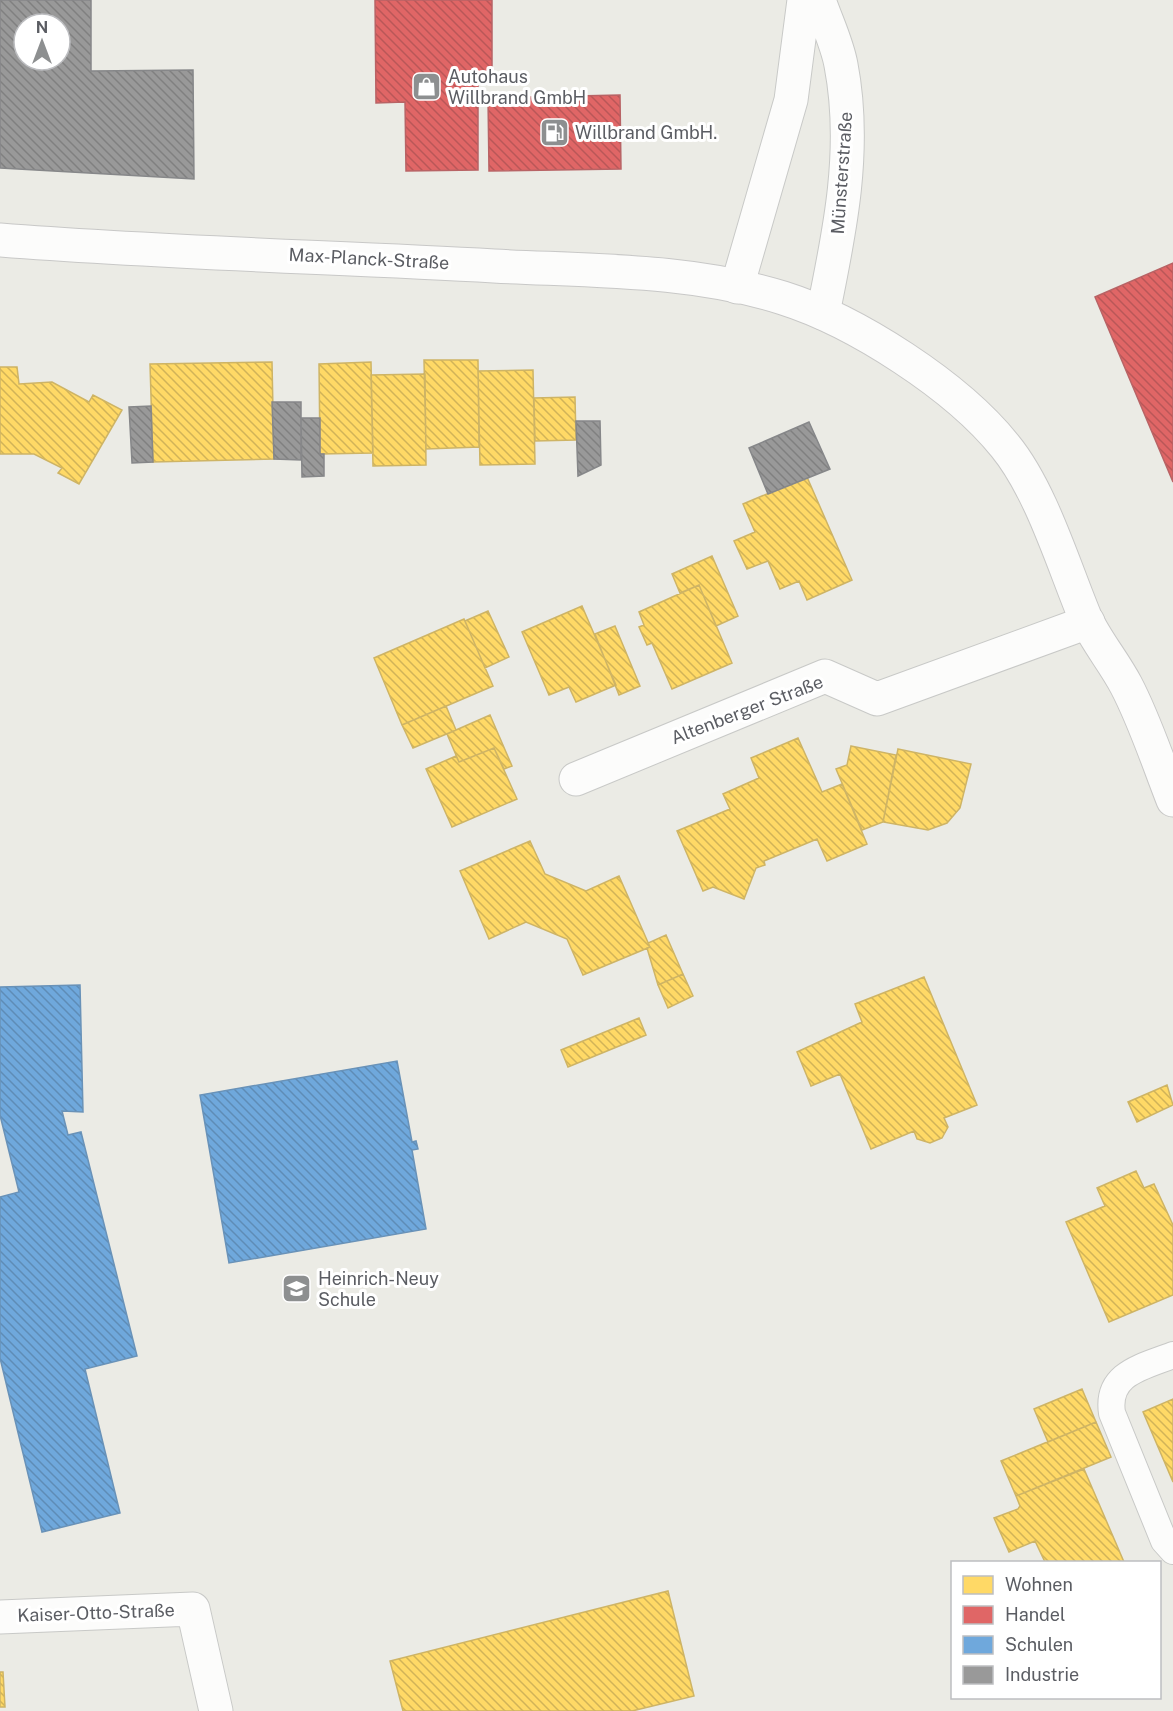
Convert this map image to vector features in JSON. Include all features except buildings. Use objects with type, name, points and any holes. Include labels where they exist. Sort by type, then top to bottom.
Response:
[{"type":"street","points":[[804,0],[791,100],[737,287],[782,298],[823,313],[923,372],[970,410],[1006,447],[1032,491],[1088,622],[1127,687],[1173,800]]},
{"type":"street","name":"Münsterstraße","points":[[819,0],[841,62],[848,113],[842,217],[823,313]]},
{"type":"street","name":"Max-Planck-Straße","points":[[0,240],[118,249],[341,257],[657,274],[737,287]]},
{"type":"street","name":"Altenberger Straße","points":[[576,779],[825,676],[877,699],[1088,622]]},
{"type":"street","name":"Kaiser-Otto-Straße","points":[[0,1617],[193,1609],[216,1711]]},
{"type":"lane","points":[[1173,1354],[1130,1373],[1116,1384],[1110,1396],[1112,1413],[1164,1541],[1173,1551]]},
{"type":"place","name":"Autohaus Willbrand GmbH","points":[[427,87]]},
{"type":"place","name":"Willbrand GmbH.","points":[[554,133]]},
{"type":"place","name":"Heinrich-Neuy Schule","points":[[297,1289]]}]
